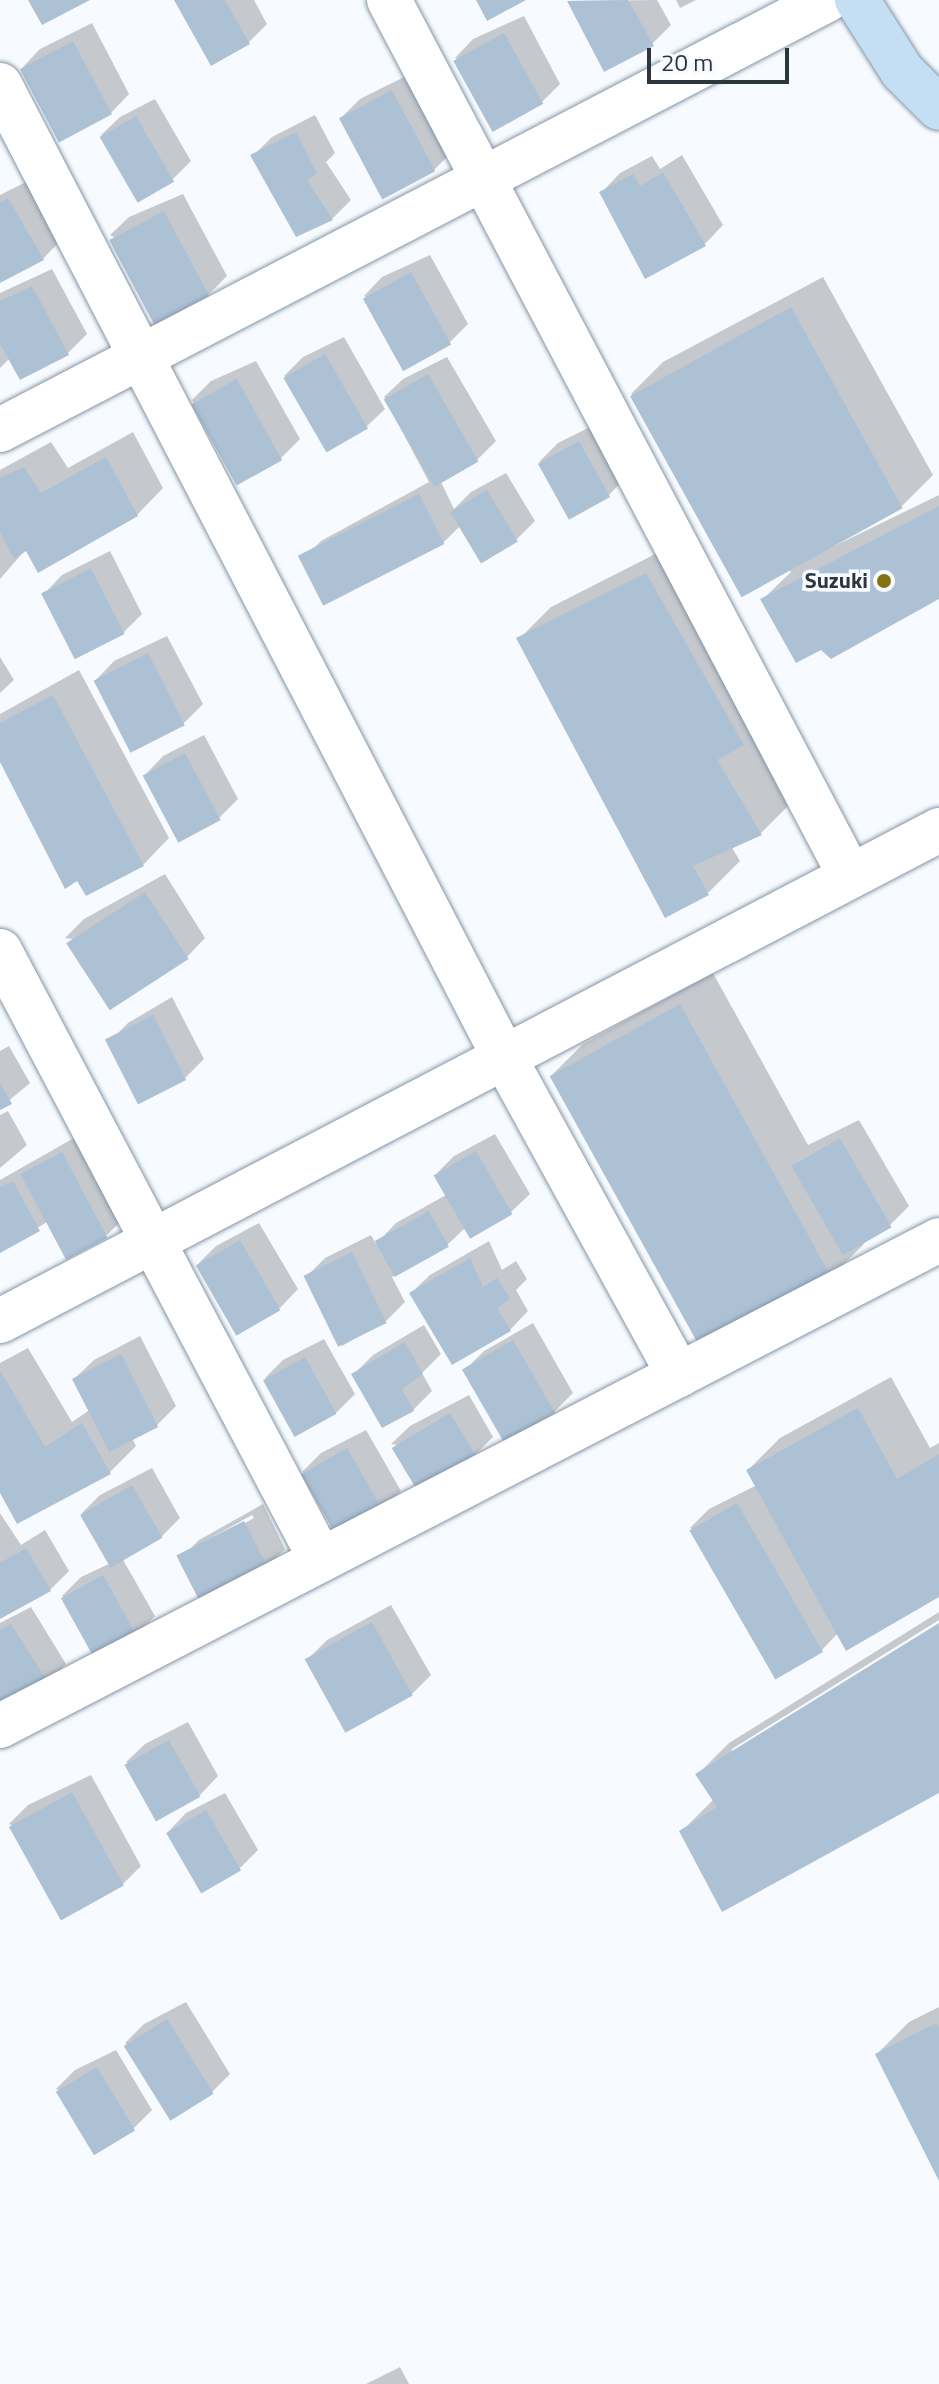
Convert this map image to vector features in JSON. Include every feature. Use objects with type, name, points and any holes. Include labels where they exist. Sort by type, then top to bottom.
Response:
[{"type":"street","points":[[389,0],[850,876]]},
{"type":"street","points":[[0,430],[827,0]]},
{"type":"street","points":[[857,0],[902,71],[939,108]]},
{"type":"street","points":[[0,85],[504,1057],[679,1375]]},
{"type":"street","points":[[0,1321],[939,830]]},
{"type":"street","points":[[0,951],[321,1560]]},
{"type":"street","points":[[0,1726],[939,1240]]},
{"type":"building","points":[[28,0],[90,0],[42,25]]},
{"type":"building","points":[[174,0],[225,0],[250,44],[211,66]]},
{"type":"building","points":[[476,0],[526,0],[487,21]]},
{"type":"building","points":[[628,0],[654,46],[604,72],[567,1]]},
{"type":"building","points":[[504,33],[543,104],[493,132],[453,61]]},
{"type":"building","points":[[73,41],[112,114],[59,142],[20,69]]},
{"type":"building","points":[[392,90],[435,171],[382,199],[339,118]]},
{"type":"building","points":[[136,116],[174,182],[138,203],[100,137]]},
{"type":"building","points":[[296,132],[317,174],[307,180],[333,220],[296,237],[250,155]]},
{"type":"building","points":[[663,172],[706,246],[645,279],[599,192],[633,174],[640,186]]},
{"type":"building","points":[[8,198],[44,260],[0,283],[0,203]]},
{"type":"building","points":[[164,211],[209,296],[154,325],[109,240]]},
{"type":"building","points":[[411,272],[451,345],[403,371],[363,299]]},
{"type":"building","points":[[32,286],[69,355],[20,380],[0,344],[0,301]]},
{"type":"building","points":[[791,307],[903,508],[742,597],[630,396]]},
{"type":"building","points":[[325,354],[368,428],[326,452],[283,378]]},
{"type":"building","points":[[428,374],[479,461],[434,487],[384,400]]},
{"type":"building","points":[[237,379],[282,460],[237,486],[192,404]]},
{"type":"building","points":[[579,441],[610,497],[569,520],[538,464]]},
{"type":"building","points":[[106,457],[138,516],[38,573],[26,551],[14,559],[0,532],[0,478],[24,467],[41,493]]},
{"type":"building","points":[[487,490],[518,541],[481,564],[450,512]]},
{"type":"building","points":[[419,494],[444,544],[323,606],[298,556]]},
{"type":"building","points":[[939,506],[939,599],[831,659],[821,650],[796,663],[760,599]]},
{"type":"building","points":[[91,568],[125,634],[75,659],[41,593]]},
{"type":"building","points":[[646,573],[744,745],[717,760],[762,835],[693,866],[709,895],[665,918],[516,638]]},
{"type":"building","points":[[148,653],[185,725],[130,753],[94,681]]},
{"type":"building","points":[[53,695],[144,866],[86,896],[77,881],[65,889],[0,762],[0,723]]},
{"type":"building","points":[[185,753],[221,820],[178,843],[143,776]]},
{"type":"building","points":[[145,892],[189,959],[110,1010],[66,943]]},
{"type":"building","points":[[680,1004],[832,1279],[702,1351],[550,1076]]},
{"type":"building","points":[[153,1015],[186,1080],[138,1105],[105,1040]]},
{"type":"building","points":[[0,1083],[12,1104],[0,1110]]},
{"type":"building","points":[[840,1138],[892,1227],[843,1255],[792,1166]]},
{"type":"building","points":[[476,1151],[512,1214],[470,1239],[434,1176]]},
{"type":"building","points":[[62,1152],[108,1238],[66,1260],[21,1174]]},
{"type":"building","points":[[13,1181],[40,1231],[0,1253],[0,1187]]},
{"type":"building","points":[[429,1211],[449,1247],[395,1277],[375,1241]]},
{"type":"building","points":[[240,1240],[280,1310],[236,1336],[196,1266]]},
{"type":"building","points":[[352,1252],[387,1323],[338,1347],[303,1276]]},
{"type":"building","points":[[470,1258],[483,1287],[497,1278],[510,1299],[497,1308],[511,1331],[452,1365],[409,1293]]},
{"type":"building","points":[[513,1340],[555,1413],[504,1442],[462,1370]]},
{"type":"building","points":[[405,1342],[423,1374],[402,1389],[414,1411],[382,1428],[351,1374]]},
{"type":"building","points":[[121,1354],[158,1427],[109,1452],[72,1379]]},
{"type":"building","points":[[305,1357],[337,1414],[295,1437],[263,1380]]},
{"type":"building","points":[[0,1370],[45,1447],[82,1423],[111,1474],[17,1524],[0,1493]]},
{"type":"building","points":[[858,1408],[897,1479],[939,1454],[939,1597],[846,1651],[746,1470]]},
{"type":"building","points":[[450,1413],[476,1457],[418,1492],[392,1448]]},
{"type":"building","points":[[347,1448],[384,1511],[338,1538],[301,1474]]},
{"type":"building","points":[[132,1485],[162,1538],[111,1568],[80,1515]]},
{"type":"building","points":[[737,1503],[823,1652],[775,1679],[689,1531]]},
{"type":"building","points":[[244,1521],[269,1569],[201,1604],[176,1556]]},
{"type":"building","points":[[26,1548],[51,1591],[0,1619],[0,1563]]},
{"type":"building","points":[[103,1575],[137,1636],[95,1659],[61,1598]]},
{"type":"building","points":[[372,1622],[413,1695],[345,1733],[305,1659]]},
{"type":"building","points":[[939,1623],[939,1793],[722,1912],[679,1831],[717,1807],[695,1774]]},
{"type":"building","points":[[11,1624],[49,1684],[0,1709],[0,1630]]},
{"type":"building","points":[[169,1740],[201,1797],[156,1822],[124,1765]]},
{"type":"building","points":[[72,1792],[124,1886],[61,1920],[9,1827]]},
{"type":"building","points":[[206,1810],[241,1871],[201,1894],[166,1833]]},
{"type":"building","points":[[167,2019],[214,2094],[170,2121],[124,2046]]},
{"type":"building","points":[[936,2023],[939,2028],[939,2181],[875,2054]]},
{"type":"building","points":[[97,2067],[135,2130],[94,2155],[56,2092]]},
{"type":"place","name":"Suzuki","points":[[884,581]]}]
